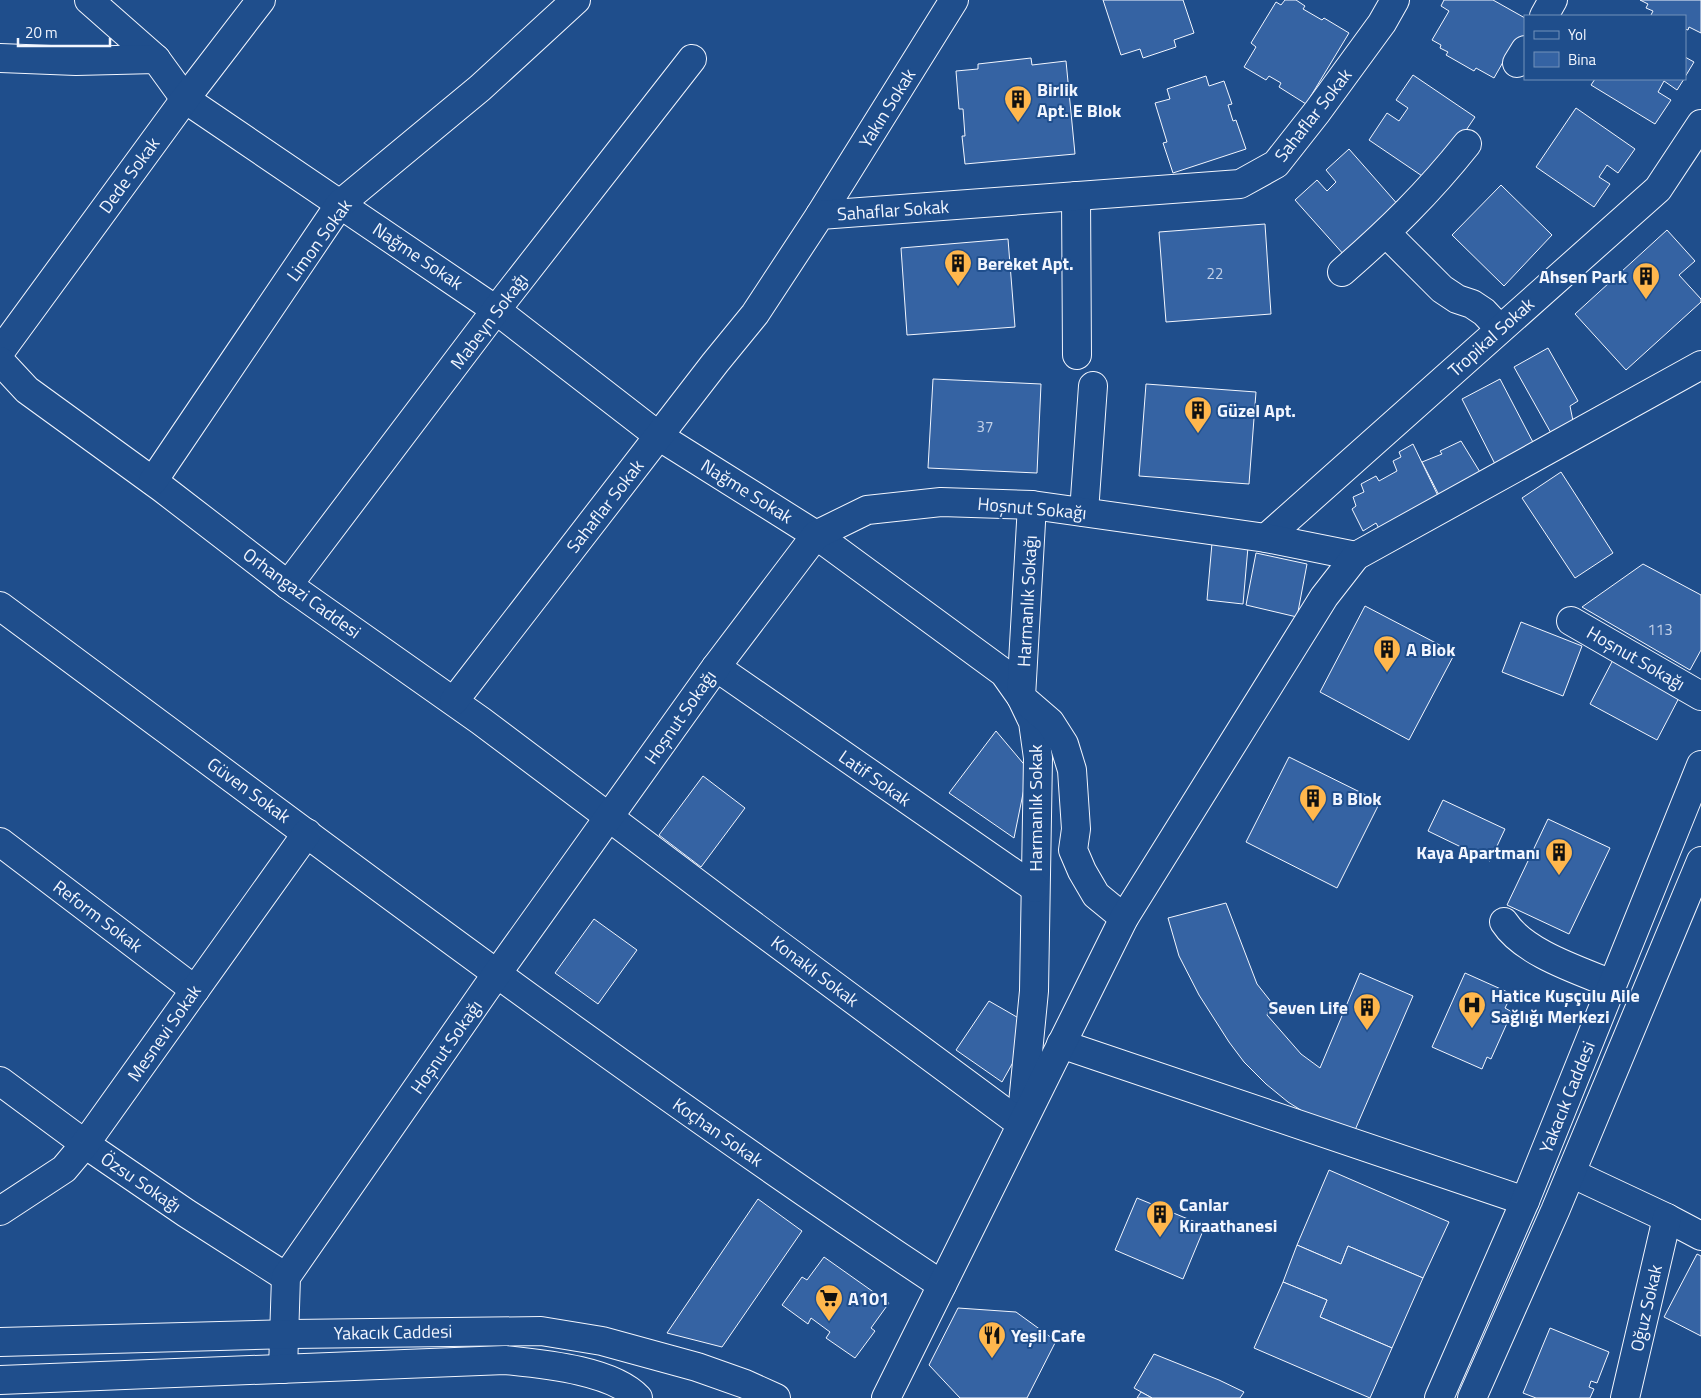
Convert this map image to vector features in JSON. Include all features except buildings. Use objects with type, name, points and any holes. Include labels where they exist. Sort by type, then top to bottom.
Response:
[{"type":"street","name":"Nağme Sokak","points":[[89,0],[156,59],[185,99],[496,310],[660,437],[816,535]]},
{"type":"street","name":"Dede Sokak","points":[[0,352],[185,99],[261,0]]},
{"type":"street","name":"Limon Sokak","points":[[153,481],[340,204],[480,88],[576,0]]},
{"type":"street","name":"Yakın Sokak","points":[[820,215],[954,0]]},
{"type":"street","name":"Sahaflar Sokak","points":[[454,701],[755,314],[820,215],[1240,184],[1276,164],[1318,112],[1382,24],[1395,0]]},
{"type":"street","points":[[1545,15],[1553,0]]},
{"type":"street","points":[[0,58],[76,60],[156,59]]},
{"type":"street","name":"Mabeyn Sokağı","points":[[288,585],[496,310],[692,59]]},
{"type":"street","name":"Tropikal Sokak","points":[[1266,538],[1658,189],[1701,124]]},
{"type":"street","points":[[1342,272],[1386,233],[1423,196],[1467,144]]},
{"type":"street","points":[[1076,196],[1077,355]]},
{"type":"street","points":[[1386,233],[1442,289],[1457,299],[1472,304],[1484,312],[1500,329]]},
{"type":"street","name":"Orhangazi Caddesi","points":[[0,361],[27,390],[153,481],[288,585],[454,701],[610,817]]},
{"type":"street","points":[[886,1398],[1124,918],[1324,598],[1356,556],[1701,364]]},
{"type":"street","points":[[1084,512],[1093,386]]},
{"type":"street","name":"Hoşnut Sokağı","points":[[286,1277],[497,974],[716,667],[816,535],[867,510],[941,502],[1032,505],[1266,538],[1356,556]]},
{"type":"street","name":"Harmanlık Sokağı","points":[[1021,697],[1032,505]]},
{"type":"street","name":"Harmanlık Sokak","points":[[816,535],[1004,673],[1021,697],[1033,722],[1038,758],[1034,990],[1021,1124]]},
{"type":"street","name":"Güven Sokak","points":[[0,606],[497,974]]},
{"type":"street","name":"Hoşnut Sokağı","points":[[1571,621],[1701,696]]},
{"type":"street","name":"Latif Sokak","points":[[716,667],[1035,878]]},
{"type":"street","points":[[1021,697],[1050,722],[1064,744],[1072,770],[1076,829],[1074,850],[1082,871],[1096,895],[1124,918]]},
{"type":"street","name":"Yakacık Caddesi","points":[[1439,1398],[1525,1201],[1701,766]]},
{"type":"street","name":"Konaklı Sokak","points":[[610,817],[746,921],[1021,1124]]},
{"type":"street","points":[[1035,878],[1076,829]]},
{"type":"street","name":"Mesnevi Sokak","points":[[0,1211],[64,1169],[86,1144],[307,833]]},
{"type":"street","name":"Reform Sokak","points":[[0,842],[195,990]]},
{"type":"street","name":"Yakacık Caddesi","points":[[1472,1398],[1570,1173],[1701,861]]},
{"type":"street","points":[[1504,922],[1515,936],[1552,960],[1612,984]]},
{"type":"street","name":"Koçhan Sokak","points":[[497,974],[725,1139],[942,1285]]},
{"type":"street","points":[[1061,1044],[1525,1201]]},
{"type":"street","name":"Özsu Sokağı","points":[[0,1081],[86,1144],[186,1213],[286,1277]]},
{"type":"street","points":[[1570,1173],[1701,1236]]},
{"type":"street","name":"Oğuz Sokak","points":[[1624,1398],[1667,1218]]},
{"type":"street","points":[[282,1369],[286,1277]]},
{"type":"street","name":"Yakacık Caddesi","points":[[0,1342],[283,1334],[541,1331],[602,1341],[697,1367],[745,1384],[776,1398]]},
{"type":"street","name":"Yakacık Caddesi","points":[[0,1380],[505,1360],[556,1365],[608,1378],[638,1398]]},
{"type":"place","name":"Birlik Apt. E Blok","points":[[1018,123]]},
{"type":"place","name":"Bereket Apt.","points":[[958,287]]},
{"type":"place","name":"Ahsen Park","points":[[1646,300]]},
{"type":"place","name":"Güzel Apt.","points":[[1198,434]]},
{"type":"place","name":"A Blok","points":[[1387,673]]},
{"type":"place","name":"B Blok","points":[[1313,822]]},
{"type":"place","name":"Kaya Apartmanı","points":[[1559,876]]},
{"type":"place","name":"Hatice Kuşçulu Aile Sağlığı Merkezi","points":[[1472,1029]]},
{"type":"place","name":"Seven Life","points":[[1367,1031]]},
{"type":"place","name":"Canlar Kıraathanesi","points":[[1160,1238]]},
{"type":"place","name":"A101","points":[[829,1322]]},
{"type":"place","name":"Yeşil Cafe","points":[[992,1359]]}]
